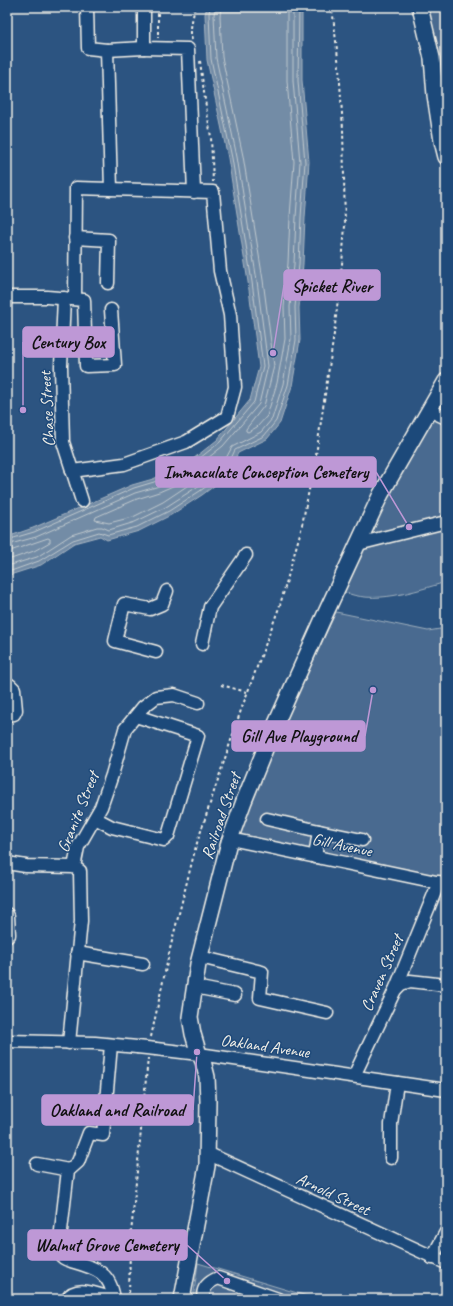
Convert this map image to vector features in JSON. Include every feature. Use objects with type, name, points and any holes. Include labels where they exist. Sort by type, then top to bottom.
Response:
[{"type":"main road","points":[[420,7],[432,58],[435,95],[446,157]]},
{"type":"main road","name":"Railroad Street","points":[[182,1299],[207,1166],[207,1077],[193,1034],[190,1017],[200,957],[230,839],[270,736],[381,494],[446,381]]},
{"type":"street","points":[[87,7],[88,48],[107,50],[144,48],[188,49],[194,192]]},
{"type":"street","points":[[144,7],[144,48]]},
{"type":"street","points":[[72,471],[124,464],[186,442],[227,417],[235,387],[230,315],[220,271],[213,192],[111,189],[107,50]]},
{"type":"street","name":"Chase Street","points":[[82,501],[63,442],[61,366],[75,238],[76,188],[111,189]]},
{"type":"street","points":[[75,238],[108,240],[108,283]]},
{"type":"street","points":[[7,297],[69,298],[84,300],[86,366],[115,365],[111,310]]},
{"type":"street","points":[[429,410],[446,418]]},
{"type":"street","points":[[358,544],[446,522]]},
{"type":"street","points":[[202,644],[210,607],[246,555]]},
{"type":"street","points":[[156,652],[115,641],[124,604],[150,609],[162,604],[167,591]]},
{"type":"street","points":[[7,685],[14,689],[16,710],[14,714],[7,715]]},
{"type":"street","name":"Granite Street","points":[[68,1043],[80,921],[80,871],[74,867],[78,847],[100,807],[112,775],[125,729],[143,707],[156,697],[174,695],[198,703]]},
{"type":"street","points":[[95,818],[112,827],[164,840],[168,836],[198,736],[136,716]]},
{"type":"street","points":[[267,819],[362,840]]},
{"type":"street","points":[[314,857],[319,831]]},
{"type":"street","name":"Gill Avenue","points":[[230,839],[442,883]]},
{"type":"street","points":[[7,863],[26,866],[74,867]]},
{"type":"street","name":"Craven Street","points":[[354,1076],[395,990],[442,883]]},
{"type":"street","points":[[7,914],[9,935],[7,937]]},
{"type":"street","points":[[77,953],[142,964]]},
{"type":"street","points":[[200,957],[262,972],[260,998],[327,1013]]},
{"type":"street","points":[[395,990],[401,984],[410,982],[446,985]]},
{"type":"street","points":[[195,987],[235,995]]},
{"type":"street","name":"Oakland Avenue","points":[[7,1041],[152,1047],[446,1090]]},
{"type":"street","points":[[111,1045],[103,1135],[89,1133],[78,1162],[68,1170],[59,1248],[60,1255],[66,1259],[104,1274],[108,1280],[114,1299]]},
{"type":"street","points":[[391,1158],[391,1124],[397,1083]]},
{"type":"street","name":"Arnold Street","points":[[206,1154],[432,1258],[446,1263]]},
{"type":"street","points":[[37,1164],[68,1170]]},
{"type":"street","points":[[432,1258],[446,1232]]},
{"type":"street","points":[[204,1299],[204,1289],[211,1281],[218,1278],[278,1299]]},
{"type":"street","points":[[67,1299],[71,1293],[76,1291],[114,1299]]},
{"type":"path","points":[[158,7],[158,40]]},
{"type":"path","points":[[190,34],[196,7]]},
{"type":"path","points":[[129,1299],[130,1244],[152,1047],[170,949],[196,846],[220,770],[247,692],[280,605],[301,530],[316,455],[334,334],[345,226],[343,129],[339,67],[332,7]]},
{"type":"path","points":[[199,56],[204,100],[211,137],[213,192]]},
{"type":"path","points":[[221,685],[247,692]]},
{"type":"shaded area","points":[[427,7],[446,7],[446,132]]},
{"type":"shaded area","points":[[446,392],[446,582],[394,596],[367,597],[342,591],[389,491]]},
{"type":"shaded area","points":[[336,612],[428,631],[446,628],[446,879],[239,837],[272,749]]},
{"type":"shaded area","points":[[198,1263],[317,1299],[193,1299]]},
{"type":"water","points":[[207,7],[302,7],[302,80],[309,162],[299,308],[300,340],[292,386],[280,423],[267,439],[238,453],[222,480],[171,515],[139,531],[107,540],[100,536],[74,543],[41,565],[10,575],[7,573],[7,537],[33,528],[132,485],[153,479],[188,463],[217,440],[250,400],[259,367],[248,282],[228,158],[207,60],[205,14]]},
{"type":"place","name":"Spicket River","points":[[273,353]]},
{"type":"place","name":"Century Box","points":[[23,410]]},
{"type":"place","name":"Immaculate Conception Cemetery","points":[[409,527]]},
{"type":"place","name":"Gill Ave Playground","points":[[373,690]]},
{"type":"place","name":"Oakland and Railroad","points":[[197,1052]]},
{"type":"place","name":"Walnut Grove Cemetery","points":[[227,1281]]}]
